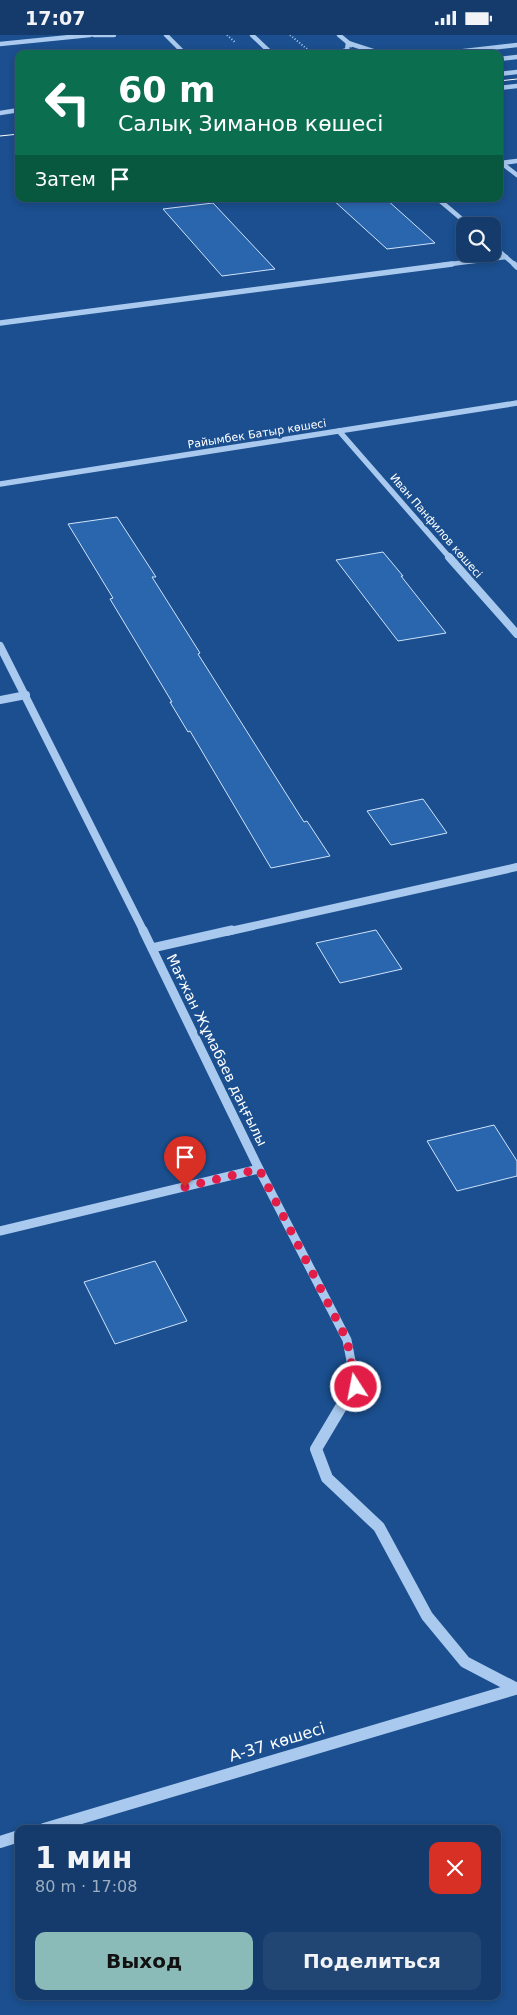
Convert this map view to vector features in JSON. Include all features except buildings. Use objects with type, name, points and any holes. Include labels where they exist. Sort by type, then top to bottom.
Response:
[{"type":"street","points":[[166,35],[181,50]]},
{"type":"street","points":[[252,35],[268,50]]},
{"type":"street","points":[[339,35],[358,50]]},
{"type":"street","points":[[347,50],[348,43]]},
{"type":"street","points":[[348,43],[370,50]]},
{"type":"street","points":[[265,47],[272,50]]},
{"type":"street","points":[[503,59],[517,57]]},
{"type":"street","points":[[503,74],[517,72]]},
{"type":"street","points":[[503,88],[517,86]]},
{"type":"street","points":[[0,113],[15,111]]},
{"type":"street","points":[[503,162],[517,161]]},
{"type":"street","points":[[503,164],[517,175]]},
{"type":"street","points":[[442,202],[459,217]]},
{"type":"street","points":[[501,253],[517,267]]},
{"type":"street","points":[[0,323],[506,257]]},
{"type":"street","name":"Райымбек Батыр көшесі","points":[[0,484],[517,403]]},
{"type":"street","name":"Иван Панфилов көшесі","points":[[339,431],[517,634]]},
{"type":"street","name":"Мағжан Жұмабаев даңғылы","points":[[0,646],[152,948],[259,1169],[347,1340],[356,1387],[335,1414],[316,1449],[327,1478],[379,1527],[427,1616],[465,1662],[516,1690]]},
{"type":"street","points":[[0,700],[26,695]]},
{"type":"street","points":[[152,948],[517,867]]},
{"type":"street","points":[[0,1231],[259,1169]]},
{"type":"street","name":"А-37 көшесі","points":[[58,1825],[516,1690]]},
{"type":"street","points":[[0,1842],[15,1837]]},
{"type":"lane","points":[[0,44],[92,35],[114,35]]},
{"type":"lane","points":[[473,50],[517,45]]},
{"type":"path","points":[[290,35],[308,50]]},
{"type":"tram line","points":[[503,81],[517,79]]},
{"type":"tram line","points":[[0,136],[15,134]]},
{"type":"route","points":[[185,1187],[259,1169],[347,1340],[356,1387]]}]
